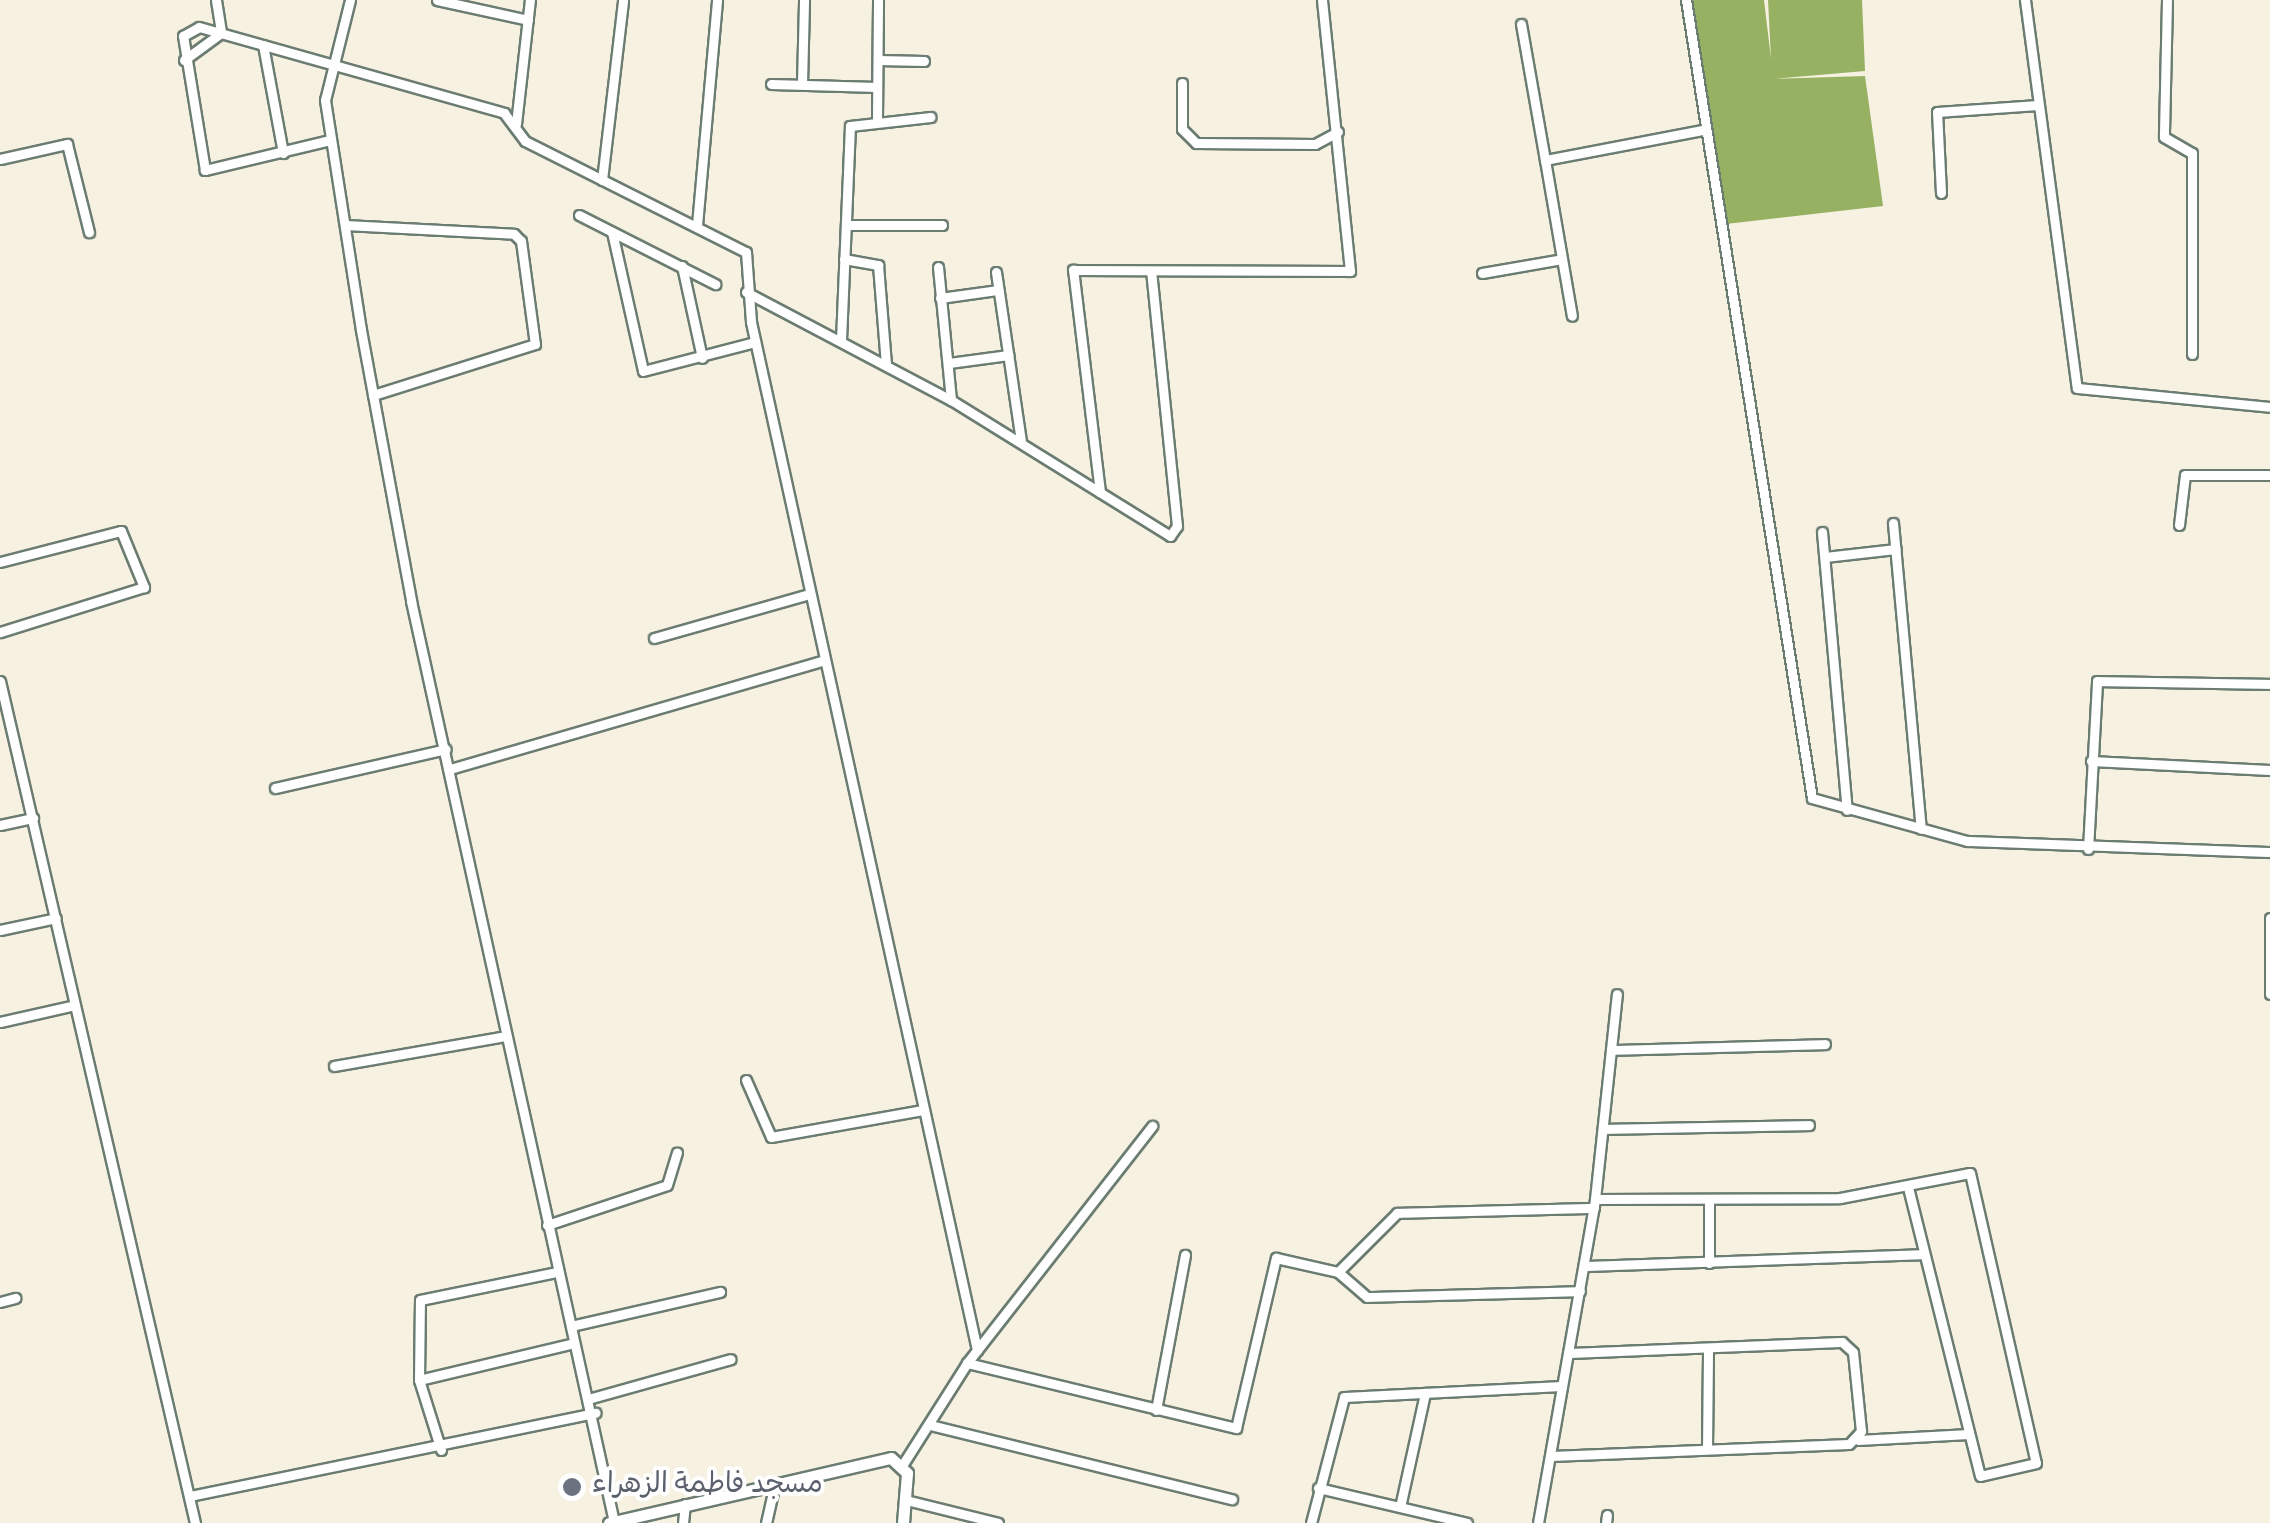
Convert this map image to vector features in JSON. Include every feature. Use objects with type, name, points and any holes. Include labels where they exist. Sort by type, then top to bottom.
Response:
[{"type":"street","points":[[216,0],[221,34]]},
{"type":"street","points":[[350,0],[332,60],[330,140],[373,395],[557,1272],[588,1400],[596,1413],[612,1522],[876,1459],[903,1464]]},
{"type":"street","points":[[437,0],[528,20]]},
{"type":"street","points":[[530,0],[516,124],[524,141],[746,252],[746,292],[809,594],[977,1350]]},
{"type":"street","points":[[602,180],[623,0]]},
{"type":"street","points":[[697,225],[717,0]]},
{"type":"street","points":[[802,84],[804,0]]},
{"type":"street","points":[[877,118],[878,0]]},
{"type":"street","points":[[1100,492],[1070,274],[1350,270],[1322,0]]},
{"type":"street","points":[[1686,0],[1722,264],[1745,334],[1809,791],[1825,808],[1921,829],[2088,849],[2270,852]]},
{"type":"street","points":[[2025,0],[2077,388],[2270,407]]},
{"type":"street","points":[[2167,0],[2164,137],[2192,153],[2192,354]]},
{"type":"street","points":[[1521,24],[1572,316]]},
{"type":"street","points":[[330,140],[202,168],[184,60],[189,30],[332,60],[516,124]]},
{"type":"street","points":[[184,60],[221,34]]},
{"type":"street","points":[[263,45],[283,153]]},
{"type":"street","points":[[878,60],[924,61]]},
{"type":"street","points":[[771,84],[877,87]]},
{"type":"street","points":[[1182,84],[1182,128],[1196,143],[1315,144],[1338,132]]},
{"type":"street","points":[[1941,193],[1936,112],[2038,105]]},
{"type":"street","points":[[841,340],[850,126],[877,118],[930,117]]},
{"type":"street","points":[[1546,160],[1704,130]]},
{"type":"street","points":[[0,158],[67,144],[89,232]]},
{"type":"street","points":[[579,215],[715,284]]},
{"type":"street","points":[[345,225],[514,234],[521,242],[535,344],[373,395]]},
{"type":"street","points":[[846,225],[942,225]]},
{"type":"street","points":[[612,232],[643,371],[756,342]]},
{"type":"street","points":[[844,258],[878,265],[886,364]]},
{"type":"street","points":[[1482,273],[1562,259]]},
{"type":"street","points":[[682,266],[702,358]]},
{"type":"street","points":[[938,267],[952,400]]},
{"type":"street","points":[[746,292],[952,400],[1100,492],[1175,533],[1151,270]]},
{"type":"street","points":[[996,272],[1021,442]]},
{"type":"street","points":[[940,298],[998,290]]},
{"type":"street","points":[[948,363],[1008,355]]},
{"type":"street","points":[[2180,525],[2185,475],[2270,474]]},
{"type":"street","points":[[1893,522],[1921,829]]},
{"type":"street","points":[[0,562],[121,531],[144,588],[0,632]]},
{"type":"street","points":[[1822,532],[1847,810]]},
{"type":"street","points":[[1824,556],[1896,549]]},
{"type":"street","points":[[654,638],[809,594]]},
{"type":"street","points":[[450,769],[824,660]]},
{"type":"street","points":[[2088,849],[2094,687],[2102,678],[2270,684]]},
{"type":"street","points":[[0,681],[4,718],[34,818],[72,1006],[194,1523]]},
{"type":"street","points":[[275,788],[446,749]]},
{"type":"street","points":[[2091,760],[2270,770]]},
{"type":"street","points":[[0,826],[34,818]]},
{"type":"street","points":[[0,930],[56,918]]},
{"type":"street","points":[[2270,918],[2270,994]]},
{"type":"street","points":[[1538,1523],[1594,1203],[1617,994]]},
{"type":"street","points":[[0,1022],[72,1006]]},
{"type":"street","points":[[334,1066],[506,1036]]},
{"type":"street","points":[[1612,1050],[1824,1044]]},
{"type":"street","points":[[746,1080],[771,1137],[923,1110]]},
{"type":"street","points":[[1604,1129],[1809,1125]]},
{"type":"street","points":[[903,1523],[903,1464],[977,1350],[1152,1126]]},
{"type":"street","points":[[548,1225],[667,1185],[677,1153]]},
{"type":"street","points":[[1338,1272],[1396,1212],[1709,1199],[1840,1198],[1972,1176],[2039,1460],[1985,1480],[1969,1434],[1908,1187]]},
{"type":"street","points":[[1709,1199],[1709,1263]]},
{"type":"street","points":[[1584,1266],[1923,1254]]},
{"type":"street","points":[[1156,1410],[1185,1255]]},
{"type":"street","points":[[967,1364],[1236,1428],[1269,1264],[1284,1255],[1338,1272],[1367,1297],[1580,1291]]},
{"type":"street","points":[[442,1450],[420,1380],[420,1300],[557,1272]]},
{"type":"street","points":[[571,1326],[720,1292]]},
{"type":"street","points":[[0,1302],[15,1298]]},
{"type":"street","points":[[420,1380],[574,1344]]},
{"type":"street","points":[[1568,1354],[1708,1353],[1848,1345],[1858,1440]]},
{"type":"street","points":[[1706,1449],[1708,1353]]},
{"type":"street","points":[[588,1400],[731,1359]]},
{"type":"street","points":[[1310,1523],[1344,1397],[1562,1386]]},
{"type":"street","points":[[1400,1506],[1426,1393]]},
{"type":"street","points":[[190,1496],[442,1450],[596,1413]]},
{"type":"street","points":[[930,1425],[1232,1499]]},
{"type":"street","points":[[1551,1456],[1969,1434]]},
{"type":"street","points":[[766,1523],[774,1483]]},
{"type":"street","points":[[1318,1488],[1467,1523]]},
{"type":"street","points":[[906,1500],[998,1523]]},
{"type":"street","points":[[683,1523],[685,1504]]},
{"type":"green space","points":[[1693,0],[1764,0],[1771,59],[1768,0],[1862,0],[1865,71],[1773,79],[1865,76],[1883,206],[1726,224]]},
{"type":"place","name":"مسجد فاطمة الزهراء","points":[[572,1487]]}]
